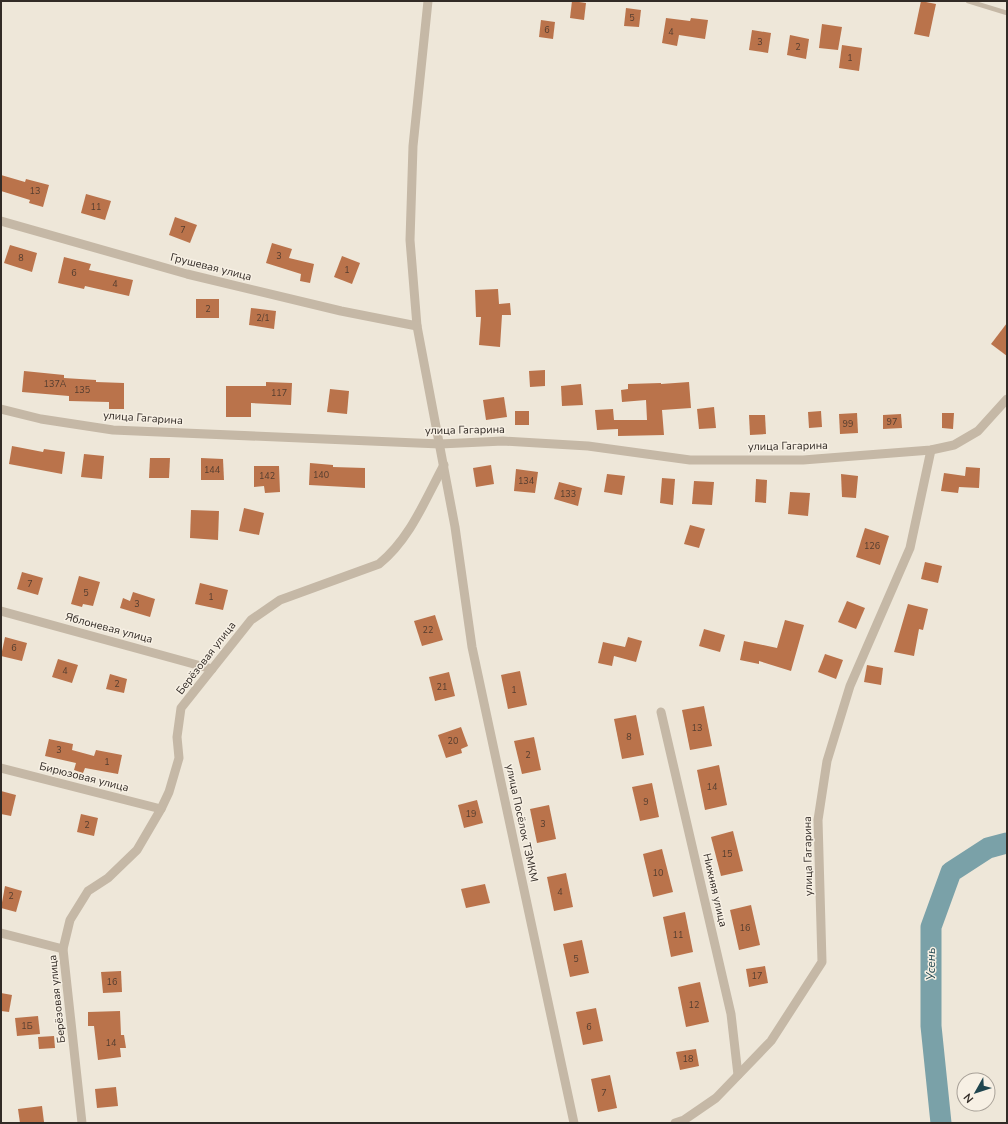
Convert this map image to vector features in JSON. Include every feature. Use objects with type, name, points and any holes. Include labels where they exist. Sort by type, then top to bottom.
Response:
[{"type":"street","name":"улица Посёлок ТЗМКМ","points":[[428,1],[413,146],[410,240],[417,326],[455,527],[472,647],[574,1123]]},
{"type":"street","name":"Грушевая улица","points":[[1,221],[187,274],[341,312],[417,326]]},
{"type":"street","name":"улица Гагарина","points":[[1,409],[41,419],[114,430],[440,444],[504,441],[588,446],[690,460],[803,460],[931,450],[954,446],[978,431],[1007,399]]},
{"type":"street","name":"улица Гагарина","points":[[675,1123],[684,1120],[716,1098],[771,1041],[822,962],[818,820],[827,761],[850,686],[910,548],[931,450]]},
{"type":"street","name":"Берёзовая улица","points":[[82,1123],[63,949],[70,920],[88,891],[108,878],[137,850],[161,809],[169,792],[179,758],[177,737],[181,708],[250,620],[280,600],[379,564],[391,555],[408,532],[444,465]]},
{"type":"street","name":"Яблоневая улица","points":[[1,611],[212,669]]},
{"type":"street","name":"Нижняя улица","points":[[661,712],[731,1014],[738,1075]]},
{"type":"street","name":"Бирюзовая улица","points":[[1,768],[161,809]]},
{"type":"street","points":[[1,934],[63,949]]},
{"type":"lane","points":[[968,1],[1007,13]]},
{"type":"building","points":[[572,1],[586,3],[584,20],[570,18]]},
{"type":"building","points":[[921,1],[936,4],[929,37],[914,34]]},
{"type":"building","points":[[626,8],[641,10],[639,27],[624,26]]},
{"type":"building","points":[[666,18],[690,21],[691,18],[708,20],[705,39],[679,35],[677,46],[662,43]]},
{"type":"building","points":[[541,20],[555,22],[553,39],[539,37]]},
{"type":"building","points":[[822,24],[842,27],[838,50],[819,48]]},
{"type":"building","points":[[752,30],[771,33],[768,53],[749,50]]},
{"type":"building","points":[[790,35],[809,39],[806,59],[787,55]]},
{"type":"building","points":[[842,45],[862,48],[859,71],[839,68]]},
{"type":"building","points":[[1,175],[25,182],[26,179],[49,185],[43,207],[29,203],[30,200],[1,191]]},
{"type":"building","points":[[86,194],[111,201],[105,220],[81,213]]},
{"type":"building","points":[[175,217],[197,225],[190,243],[169,235]]},
{"type":"building","points":[[272,243],[292,249],[289,258],[314,264],[310,283],[300,281],[301,274],[266,263]]},
{"type":"building","points":[[10,245],[37,253],[32,272],[4,263]]},
{"type":"building","points":[[342,256],[360,263],[352,284],[334,277]]},
{"type":"building","points":[[64,257],[91,264],[89,270],[133,280],[129,296],[85,286],[84,289],[58,283]]},
{"type":"building","points":[[498,289],[499,304],[510,303],[511,315],[502,315],[500,347],[479,345],[481,317],[476,317],[475,290]]},
{"type":"building","points":[[196,299],[219,299],[219,318],[196,318]]},
{"type":"building","points":[[251,308],[276,311],[274,329],[249,325]]},
{"type":"building","points":[[1007,323],[1007,356],[991,344]]},
{"type":"building","points":[[545,370],[545,386],[530,387],[529,371]]},
{"type":"building","points":[[24,371],[64,375],[64,378],[96,380],[96,382],[124,383],[124,409],[109,409],[109,402],[69,401],[69,396],[22,392]]},
{"type":"building","points":[[266,382],[292,383],[291,405],[251,403],[251,417],[226,417],[226,386],[266,386]]},
{"type":"building","points":[[689,382],[691,408],[662,410],[664,435],[618,436],[618,429],[597,430],[595,410],[613,409],[614,420],[647,420],[646,400],[622,402],[621,390],[628,389],[628,384]]},
{"type":"building","points":[[581,384],[583,405],[562,406],[561,386]]},
{"type":"building","points":[[330,389],[349,391],[347,414],[327,412]]},
{"type":"building","points":[[504,397],[507,417],[486,420],[483,400]]},
{"type":"building","points":[[714,407],[716,428],[699,429],[697,409]]},
{"type":"building","points":[[515,411],[529,411],[529,425],[515,425]]},
{"type":"building","points":[[821,411],[822,427],[809,428],[808,412]]},
{"type":"building","points":[[857,413],[858,433],[840,434],[839,414]]},
{"type":"building","points":[[942,413],[954,413],[953,429],[942,428]]},
{"type":"building","points":[[901,414],[902,428],[883,429],[883,415]]},
{"type":"building","points":[[749,415],[765,415],[766,434],[750,435]]},
{"type":"building","points":[[12,446],[43,452],[44,449],[65,452],[62,474],[9,464]]},
{"type":"building","points":[[84,454],[104,456],[102,479],[81,477]]},
{"type":"building","points":[[150,458],[170,458],[169,478],[149,478]]},
{"type":"building","points":[[201,458],[223,459],[224,480],[201,480]]},
{"type":"building","points":[[310,463],[333,465],[333,467],[365,468],[365,488],[309,485]]},
{"type":"building","points":[[491,465],[494,484],[476,487],[473,468]]},
{"type":"building","points":[[254,466],[279,466],[280,492],[265,493],[264,486],[254,487]]},
{"type":"building","points":[[966,467],[980,468],[979,488],[959,487],[958,493],[941,491],[944,473],[965,476]]},
{"type":"building","points":[[516,469],[538,472],[535,493],[514,491]]},
{"type":"building","points":[[607,474],[625,476],[622,495],[604,492]]},
{"type":"building","points":[[841,474],[858,476],[856,498],[842,497]]},
{"type":"building","points":[[662,478],[675,479],[673,505],[660,503]]},
{"type":"building","points":[[756,479],[767,480],[766,503],[755,502]]},
{"type":"building","points":[[694,481],[714,482],[712,505],[692,504]]},
{"type":"building","points":[[559,482],[582,488],[578,506],[554,499]]},
{"type":"building","points":[[790,492],[810,493],[808,516],[788,514]]},
{"type":"building","points":[[244,508],[264,513],[259,535],[239,531]]},
{"type":"building","points":[[191,510],[219,511],[218,540],[190,538]]},
{"type":"building","points":[[690,525],[705,529],[699,548],[684,544]]},
{"type":"building","points":[[865,528],[889,536],[880,565],[856,557]]},
{"type":"building","points":[[925,562],[942,566],[938,583],[921,579]]},
{"type":"building","points":[[22,572],[43,578],[38,595],[17,589]]},
{"type":"building","points":[[79,576],[100,582],[93,606],[83,604],[82,607],[71,604]]},
{"type":"building","points":[[200,583],[228,590],[223,610],[195,604]]},
{"type":"building","points":[[133,592],[155,599],[150,617],[120,608],[123,598],[130,601]]},
{"type":"building","points":[[847,601],[865,608],[856,629],[838,622]]},
{"type":"building","points":[[908,604],[928,609],[923,630],[919,629],[914,656],[894,652]]},
{"type":"building","points":[[435,615],[443,640],[422,646],[414,621]]},
{"type":"building","points":[[785,620],[804,625],[791,671],[759,661],[759,664],[740,660],[744,641],[777,648]]},
{"type":"building","points":[[704,629],[725,635],[720,652],[699,646]]},
{"type":"building","points":[[5,637],[27,643],[22,661],[1,656]]},
{"type":"building","points":[[628,637],[642,641],[636,662],[614,656],[612,666],[598,663],[603,642],[625,647]]},
{"type":"building","points":[[825,654],[843,660],[836,679],[818,672]]},
{"type":"building","points":[[58,659],[78,665],[72,683],[52,677]]},
{"type":"building","points":[[867,665],[883,668],[881,685],[864,682]]},
{"type":"building","points":[[520,671],[527,705],[508,709],[501,675]]},
{"type":"building","points":[[449,672],[455,696],[435,701],[429,677]]},
{"type":"building","points":[[110,674],[127,679],[124,693],[106,689]]},
{"type":"building","points":[[704,706],[712,746],[690,750],[682,710]]},
{"type":"building","points":[[636,715],[644,755],[622,759],[614,719]]},
{"type":"building","points":[[461,727],[468,746],[461,749],[462,753],[446,758],[438,735]]},
{"type":"building","points":[[534,737],[541,770],[522,774],[514,741]]},
{"type":"building","points":[[49,739],[73,744],[72,750],[94,756],[96,750],[122,755],[118,774],[85,768],[83,773],[74,770],[76,763],[45,756]]},
{"type":"building","points":[[719,765],[727,805],[705,810],[697,770]]},
{"type":"building","points":[[652,783],[659,817],[640,821],[632,787]]},
{"type":"building","points":[[1,791],[16,795],[11,816],[1,814]]},
{"type":"building","points":[[477,800],[483,823],[464,828],[458,805]]},
{"type":"building","points":[[549,805],[556,839],[537,843],[530,809]]},
{"type":"building","points":[[81,814],[98,818],[94,836],[77,832]]},
{"type":"building","points":[[733,831],[743,871],[721,876],[711,837]]},
{"type":"building","points":[[662,849],[673,892],[653,897],[643,854]]},
{"type":"building","points":[[566,873],[573,907],[554,911],[547,877]]},
{"type":"building","points":[[485,884],[490,903],[466,908],[461,889]]},
{"type":"building","points":[[5,886],[22,891],[16,912],[1,908]]},
{"type":"building","points":[[751,905],[760,945],[739,950],[730,910]]},
{"type":"building","points":[[685,912],[693,952],[671,957],[663,917]]},
{"type":"building","points":[[582,940],[589,973],[570,977],[563,944]]},
{"type":"building","points":[[765,966],[768,983],[749,987],[746,969]]},
{"type":"building","points":[[121,971],[122,992],[103,993],[101,972]]},
{"type":"building","points":[[700,982],[709,1022],[686,1027],[678,987]]},
{"type":"building","points":[[1,993],[12,995],[9,1012],[1,1011]]},
{"type":"building","points":[[596,1008],[603,1041],[583,1045],[576,1012]]},
{"type":"building","points":[[120,1011],[121,1035],[124,1035],[126,1048],[120,1048],[121,1057],[98,1060],[94,1026],[88,1026],[88,1012]]},
{"type":"building","points":[[38,1016],[40,1034],[17,1036],[15,1018]]},
{"type":"building","points":[[54,1036],[55,1048],[39,1049],[38,1037]]},
{"type":"building","points":[[696,1049],[699,1066],[680,1070],[676,1052]]},
{"type":"building","points":[[610,1075],[617,1108],[598,1112],[591,1079]]},
{"type":"building","points":[[116,1087],[118,1106],[97,1108],[95,1089]]},
{"type":"building","points":[[42,1106],[44,1122],[20,1123],[18,1109]]},
{"type":"waterway","name":"Усень","points":[[941,1123],[931,1026],[931,927],[951,872],[988,848],[1007,843]]}]
